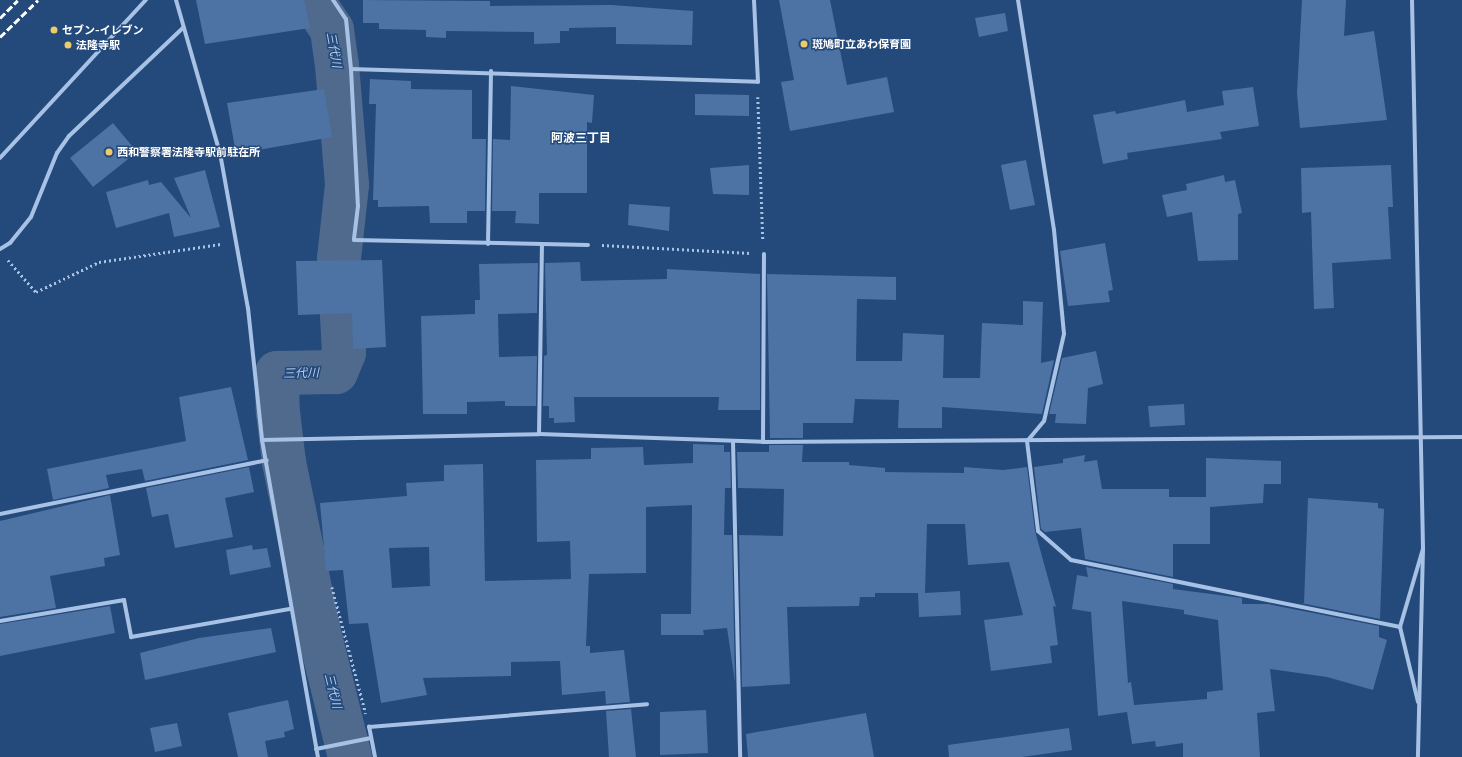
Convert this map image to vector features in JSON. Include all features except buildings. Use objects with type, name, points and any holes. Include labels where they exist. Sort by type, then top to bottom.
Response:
[{"type":"street","points":[[0,158],[146,0]]},
{"type":"street","points":[[176,0],[220,153],[236,242],[262,440],[267,460],[290,609],[318,757]]},
{"type":"street","points":[[333,0],[346,19],[351,69],[358,206],[354,240],[588,245]]},
{"type":"street","points":[[351,69],[491,71],[758,82],[754,0]]},
{"type":"street","points":[[1018,0],[1054,230],[1064,334],[1044,421],[1027,442],[1038,531],[1070,560],[1400,627]]},
{"type":"street","points":[[1412,0],[1418,437],[1423,549],[1418,757]]},
{"type":"street","points":[[0,249],[10,243],[30,217],[57,153],[69,136],[184,27]]},
{"type":"street","points":[[488,244],[491,71]]},
{"type":"street","points":[[539,434],[542,245]]},
{"type":"street","points":[[763,442],[764,254]]},
{"type":"street","points":[[262,440],[270,438],[539,434],[763,442],[1027,442],[1462,437]]},
{"type":"street","points":[[733,441],[740,757]]},
{"type":"street","points":[[0,514],[267,460]]},
{"type":"street","points":[[1420,708],[1400,627],[1423,549]]},
{"type":"street","points":[[0,621],[124,600],[131,637],[290,609]]},
{"type":"street","points":[[375,757],[369,727],[647,704]]},
{"type":"street","points":[[316,749],[371,738]]},
{"type":"path","points":[[588,245],[764,254],[758,82]]},
{"type":"path","points":[[5,257],[36,292],[99,262],[236,242]]},
{"type":"path","points":[[332,587],[369,727]]},
{"type":"waterway","name":"三代川","points":[[312,0],[332,30],[337,65],[347,185],[339,259],[344,353],[336,372],[277,373],[278,412],[284,462],[318,628],[350,757]]},
{"type":"railway","points":[[0,18],[18,0]]},
{"type":"railway","points":[[0,37],[38,0]]},
{"type":"place","name":"セブン-イレブン","points":[[54,30]]},
{"type":"place","name":"斑鳩町立あわ保育園","points":[[804,44]]},
{"type":"place","name":"法隆寺駅","points":[[68,45]]},
{"type":"place","name":"西和警察署法隆寺駅前駐在所","points":[[109,152]]},
{"type":"district","name":"阿波三丁目","points":[[581,138]]}]
